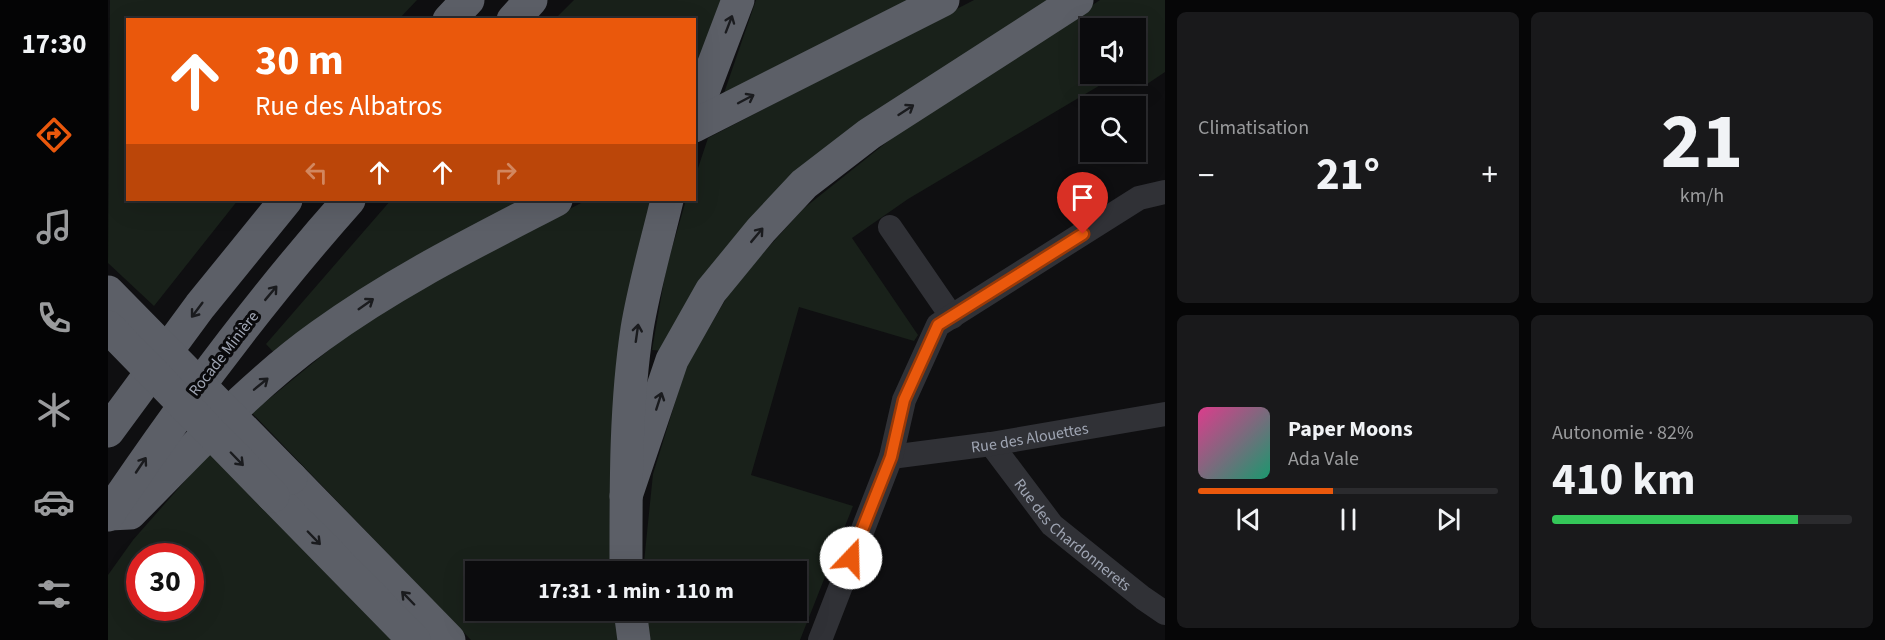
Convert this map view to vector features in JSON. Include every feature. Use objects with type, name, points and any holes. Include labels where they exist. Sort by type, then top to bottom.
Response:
[{"type":"highway","points":[[451,18],[468,0]]},
{"type":"highway","points":[[515,18],[531,0]]},
{"type":"highway","points":[[700,101],[738,0]]},
{"type":"highway","points":[[696,125],[944,0]]},
{"type":"highway","points":[[626,496],[672,360],[711,291],[761,230],[804,184],[869,134],[1077,0]]},
{"type":"highway","points":[[108,431],[200,306],[285,201]]},
{"type":"highway","name":"Rocade Minière","points":[[108,514],[175,415],[246,324],[348,201]]},
{"type":"highway","points":[[108,514],[130,513],[250,393],[318,337],[389,288],[554,201]]},
{"type":"highway","points":[[626,561],[626,496],[637,328],[667,201]]},
{"type":"highway","points":[[108,292],[282,487],[414,640]]},
{"type":"highway","points":[[108,327],[449,640]]},
{"type":"highway","points":[[631,621],[634,640]]},
{"type":"street","points":[[820,640],[891,457],[904,400],[938,325],[1139,198],[1165,192]]},
{"type":"street","points":[[890,228],[952,317]]},
{"type":"street","name":"Rue des Alouettes","points":[[891,457],[991,444],[1165,414]]},
{"type":"street","name":"Rue des Chardonnerets","points":[[991,444],[1052,525],[1165,613]]},
{"type":"shaded area","points":[[110,0],[417,0],[400,18],[126,18],[126,201],[237,201],[154,306],[108,263]]},
{"type":"shaded area","points":[[574,0],[727,0],[696,81],[696,18],[556,18]]},
{"type":"shaded area","points":[[756,0],[916,0],[722,99]]},
{"type":"shaded area","points":[[974,0],[1057,0],[867,125],[664,351],[652,350],[666,269],[686,201],[696,201],[696,174],[708,138]]},
{"type":"shaded area","points":[[1100,0],[1165,0],[1165,72],[1146,83],[1146,18],[1080,18],[1080,84],[1102,84],[908,199],[852,238],[918,335],[914,341],[799,307],[751,475],[853,506],[800,640],[649,640],[647,621],[807,621],[807,561],[644,561],[653,474],[686,367],[734,285],[803,209],[897,134]]},
{"type":"shaded area","points":[[390,201],[529,201],[277,356],[266,344]]},
{"type":"shaded area","points":[[585,201],[657,201],[613,561],[465,561],[465,621],[616,621],[618,640],[471,640],[252,413],[352,331],[439,276]]},
{"type":"shaded area","points":[[213,449],[403,640],[108,640],[108,575],[126,550],[126,621],[204,621],[204,543],[131,543]]},
{"type":"route","points":[[851,558],[891,457],[904,400],[938,325],[1083,234]]}]
